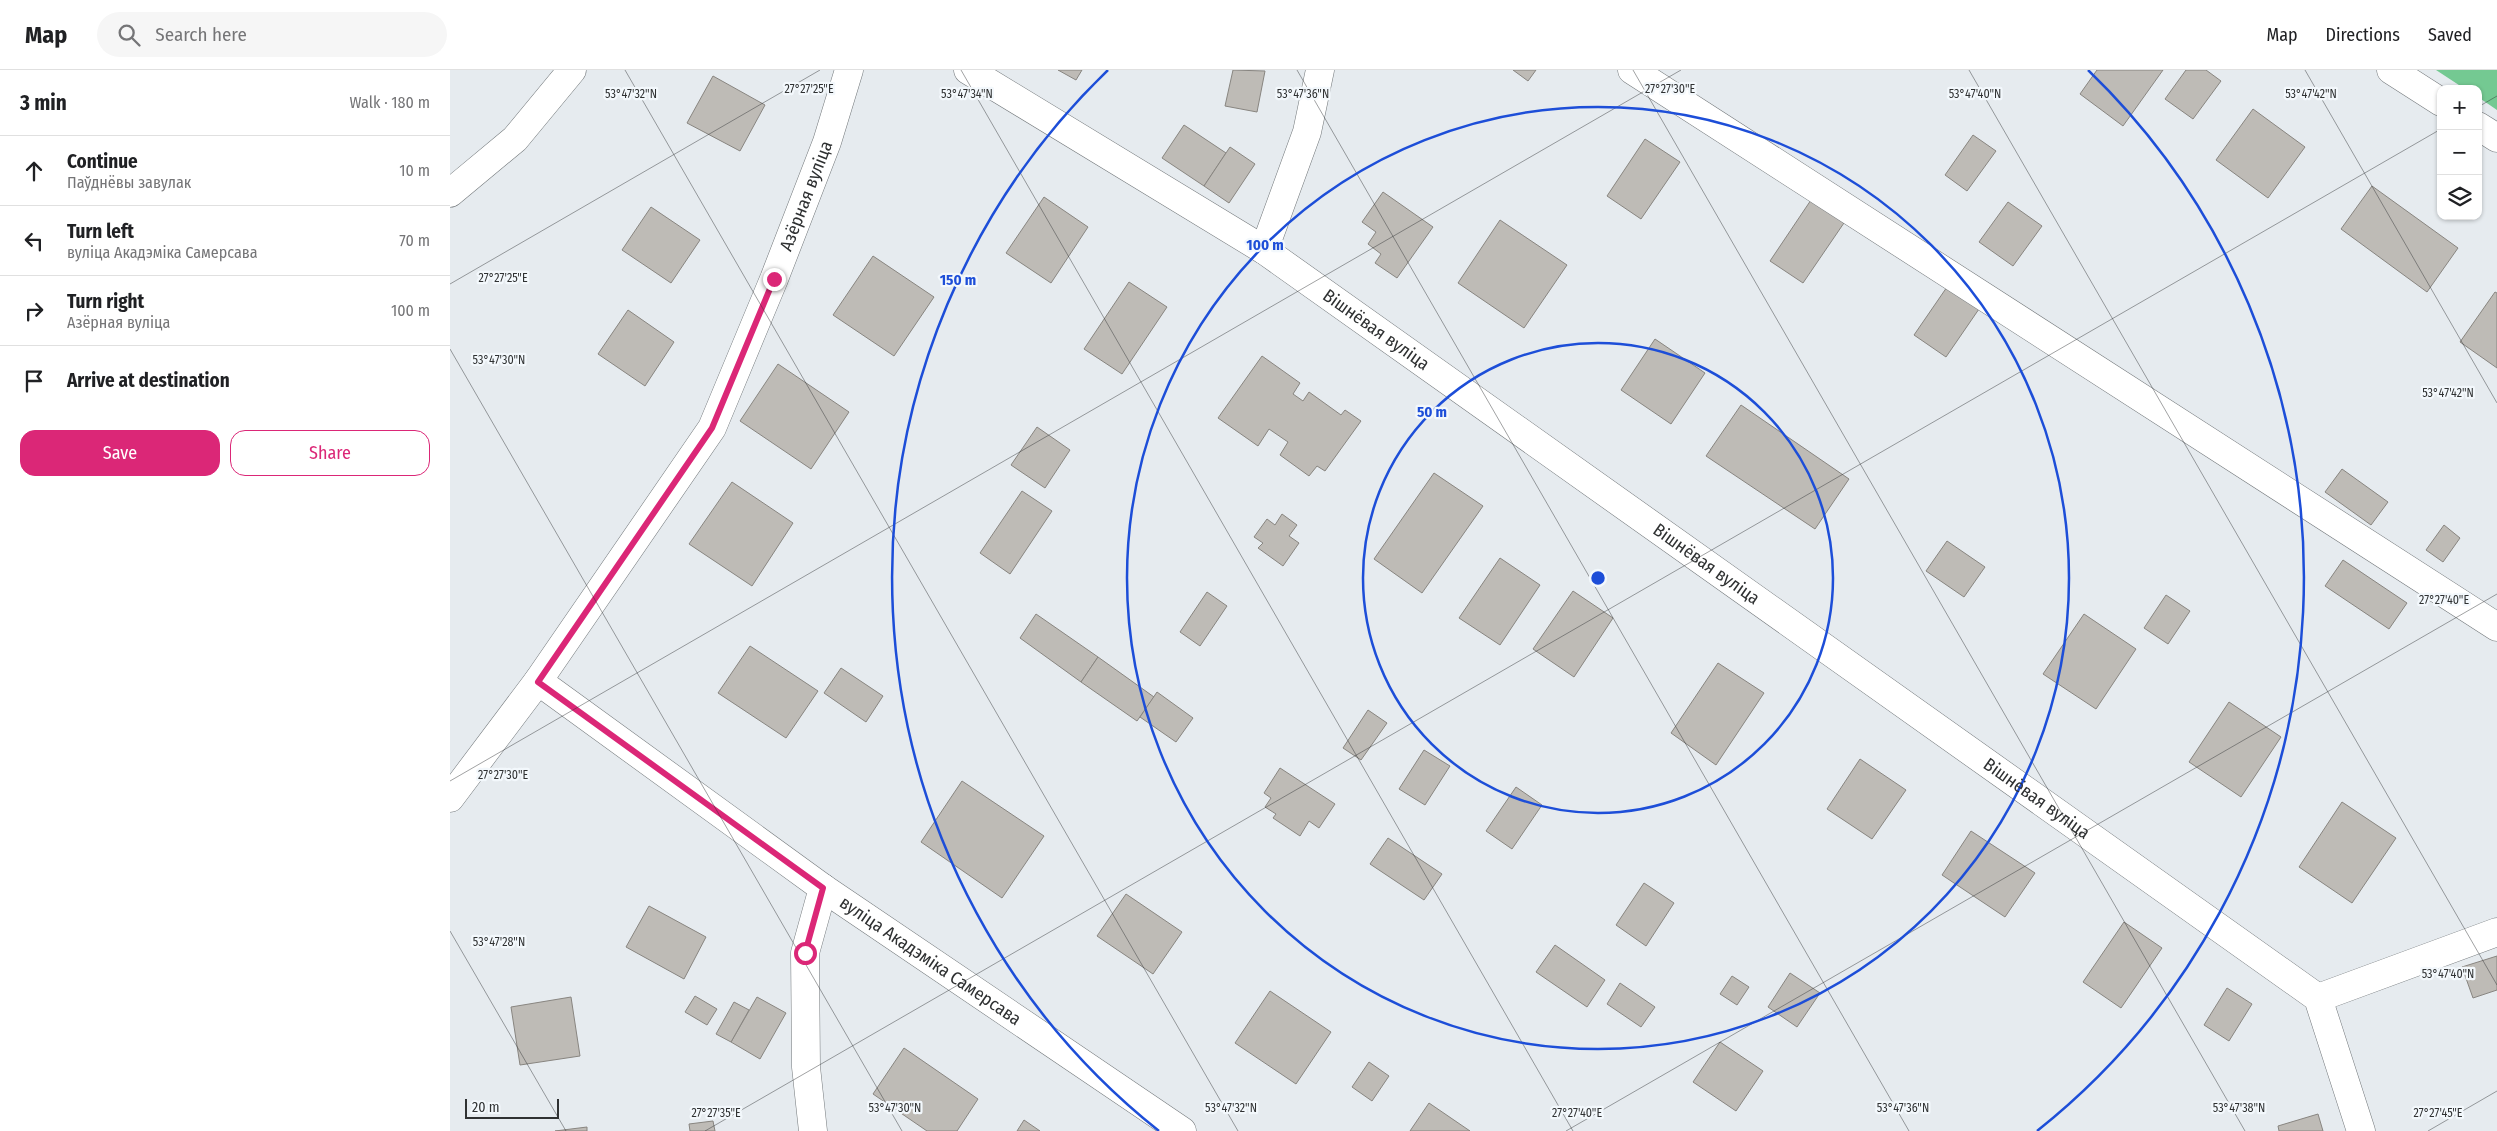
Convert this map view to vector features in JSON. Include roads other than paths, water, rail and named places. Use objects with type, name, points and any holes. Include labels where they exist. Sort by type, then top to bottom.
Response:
[{"type":"street","points":[[450,193],[514,139],[572,70]]},
{"type":"street","name":"Азёрная вуліца","points":[[450,798],[538,682],[712,428],[828,142],[850,70]]},
{"type":"street","name":"Вішнёвая вуліца","points":[[968,70],[1264,250],[2318,998]]},
{"type":"street","points":[[1264,250],[1307,132],[1320,70]]},
{"type":"street","points":[[1632,70],[2497,628]]},
{"type":"street","points":[[2391,70],[2437,99]]},
{"type":"street","points":[[2482,129],[2497,138]]},
{"type":"street","name":"вуліца Акадэміка Самерсава","points":[[538,682],[823,888],[1182,1131]]},
{"type":"street","points":[[813,1131],[806,1067],[805,953],[823,888]]},
{"type":"street","points":[[2361,1131],[2318,998],[2497,932]]}]
